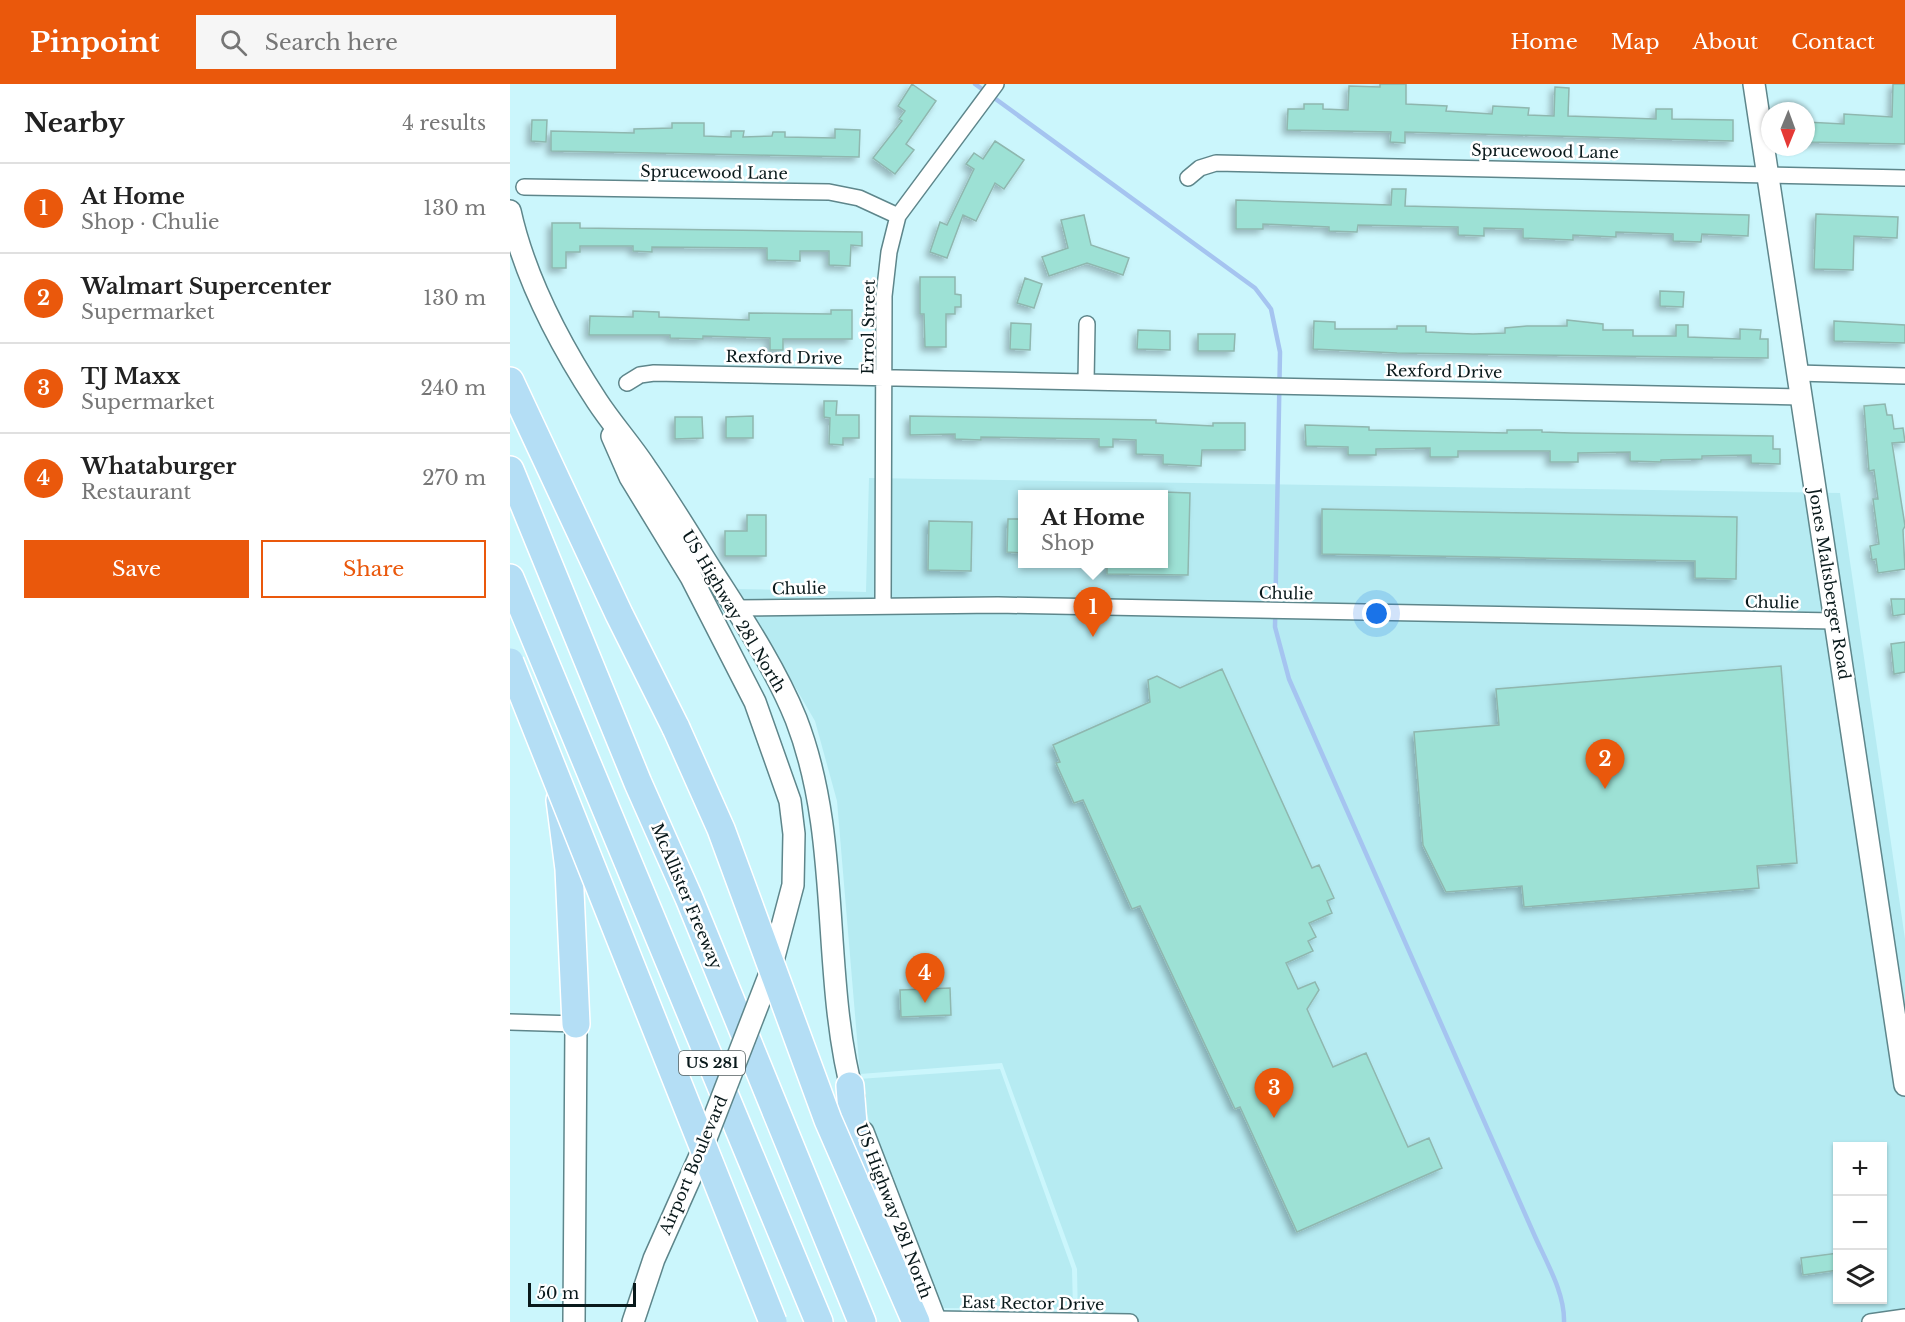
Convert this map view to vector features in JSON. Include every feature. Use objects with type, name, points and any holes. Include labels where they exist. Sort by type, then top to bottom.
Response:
[{"type":"highway","points":[[510,381],[614,604],[676,728],[721,829],[828,1120],[929,1321]]},
{"type":"highway","name":"McAllister Freeway","points":[[510,470],[638,783],[689,898],[862,1322]]},
{"type":"highway","points":[[515,589],[546,711],[568,858],[576,1024]]},
{"type":"highway","name":"US 281","points":[[515,589],[819,1322]]},
{"type":"highway","points":[[510,662],[610,919],[773,1322]]},
{"type":"highway","points":[[850,1086],[855,1151],[904,1322]]},
{"type":"main road","name":"Jones Maltsberger Road","points":[[1754,84],[1905,1085]]},
{"type":"main road","name":"US Highway 281 North","points":[[510,211],[528,270],[543,307],[598,403],[646,468],[736,608],[774,672],[796,720],[818,796],[824,836],[839,1025],[850,1086],[866,1144],[929,1321]]},
{"type":"main road","name":"Airport Boulevard","points":[[598,403],[630,477],[691,577],[755,702],[790,801],[794,834],[793,885],[769,976],[699,1158],[654,1258],[633,1322]]},
{"type":"main road","points":[[574,1322],[576,1024]]},
{"type":"street","name":"Errol Street","points":[[883,605],[884,296],[889,252],[898,216],[996,84]]},
{"type":"street","name":"Sprucewood Lane","points":[[1188,178],[1200,168],[1216,162],[1905,178]]},
{"type":"street","name":"Sprucewood Lane","points":[[524,187],[830,192],[859,198],[898,216]]},
{"type":"street","points":[[1086,382],[1088,324]]},
{"type":"street","name":"Rexford Drive","points":[[627,383],[640,375],[654,373],[1801,397]]},
{"type":"street","points":[[1797,374],[1905,376]]},
{"type":"street","name":"Chulie","points":[[736,608],[883,605],[1835,621]]},
{"type":"street","points":[[510,1022],[576,1024]]},
{"type":"street","points":[[1870,1322],[1905,1317]]},
{"type":"street","name":"East Rector Drive","points":[[929,1321],[1130,1322]]},
{"type":"shaded area","points":[[869,478],[1840,493],[1905,939],[1905,1322],[1078,1322],[1077,1269],[1002,1063],[860,1074],[837,801],[815,721],[738,589],[866,592]]},
{"type":"shaded area","points":[[1000,1069],[1072,1269],[1073,1309],[940,1308],[873,1139],[859,1079]]},
{"type":"building","points":[[912,84],[936,101],[906,144],[914,150],[895,174],[873,158],[902,121],[899,119],[905,111],[898,106]]},
{"type":"building","points":[[1380,84],[1406,84],[1406,104],[1447,106],[1446,111],[1492,114],[1493,106],[1529,108],[1528,115],[1554,116],[1555,87],[1569,88],[1568,116],[1656,119],[1656,109],[1672,109],[1672,119],[1733,120],[1733,141],[1405,132],[1405,143],[1390,142],[1391,132],[1287,130],[1288,109],[1304,109],[1304,104],[1323,104],[1323,109],[1348,110],[1349,86],[1380,87]]},
{"type":"building","points":[[1893,84],[1905,84],[1905,144],[1815,142],[1815,122],[1844,124],[1844,114],[1892,117]]},
{"type":"building","points":[[532,120],[547,120],[546,142],[531,141]]},
{"type":"building","points":[[672,123],[704,123],[704,136],[731,137],[731,131],[744,131],[743,137],[772,136],[773,132],[785,132],[785,137],[835,138],[835,129],[860,130],[859,157],[551,151],[551,131],[634,133],[634,129],[672,128]]},
{"type":"building","points":[[995,141],[1024,160],[1004,189],[995,183],[976,221],[963,215],[947,258],[930,252],[940,222],[947,225],[974,169],[966,164],[974,153],[983,159]]},
{"type":"building","points":[[1392,189],[1406,189],[1405,206],[1749,215],[1748,236],[1702,234],[1701,242],[1673,241],[1673,234],[1616,232],[1616,237],[1573,235],[1573,240],[1523,238],[1523,229],[1484,228],[1484,236],[1458,235],[1458,227],[1358,225],[1357,232],[1329,231],[1329,227],[1263,224],[1263,229],[1236,229],[1236,200],[1391,205]]},
{"type":"building","points":[[1816,214],[1898,217],[1897,238],[1854,236],[1853,270],[1814,269]]},
{"type":"building","points":[[1084,215],[1091,245],[1129,258],[1123,275],[1087,263],[1049,276],[1042,257],[1068,248],[1061,220]]},
{"type":"building","points":[[552,223],[580,223],[580,228],[862,232],[862,246],[851,245],[850,266],[829,265],[829,251],[800,251],[800,261],[767,260],[767,248],[652,247],[652,252],[633,251],[633,246],[580,246],[580,252],[566,252],[566,268],[552,268]]},
{"type":"building","points":[[920,277],[955,277],[955,294],[961,295],[961,307],[955,307],[955,314],[946,314],[946,347],[925,347],[924,314],[920,314]]},
{"type":"building","points":[[1025,278],[1042,284],[1034,308],[1017,303]]},
{"type":"building","points":[[1660,291],[1684,292],[1683,307],[1660,306]]},
{"type":"building","points":[[831,310],[852,310],[852,339],[783,339],[783,350],[770,350],[770,338],[703,336],[703,339],[670,338],[670,335],[589,335],[590,316],[633,317],[633,311],[659,312],[659,317],[749,320],[749,313],[831,314]]},
{"type":"building","points":[[1567,320],[1603,324],[1603,330],[1633,330],[1633,336],[1676,336],[1676,325],[1688,325],[1688,337],[1740,339],[1740,329],[1761,330],[1760,339],[1768,339],[1768,358],[1397,353],[1313,349],[1314,321],[1335,322],[1335,329],[1397,329],[1397,326],[1426,326],[1426,332],[1473,334],[1505,333],[1505,328],[1527,326],[1567,326]]},
{"type":"building","points":[[1834,321],[1905,325],[1905,343],[1834,341]]},
{"type":"building","points":[[1011,323],[1031,324],[1030,350],[1010,349]]},
{"type":"building","points":[[1138,330],[1170,331],[1170,350],[1137,349]]},
{"type":"building","points":[[1198,334],[1235,334],[1234,351],[1198,351]]},
{"type":"building","points":[[824,401],[837,401],[836,415],[859,415],[859,438],[843,438],[843,445],[829,444],[830,418],[824,417]]},
{"type":"building","points":[[1885,404],[1887,415],[1892,415],[1894,429],[1903,428],[1905,442],[1892,443],[1905,526],[1903,530],[1905,569],[1878,573],[1876,559],[1872,560],[1870,546],[1879,544],[1873,499],[1878,499],[1874,470],[1869,471],[1864,406]]},
{"type":"building","points":[[753,416],[753,438],[726,438],[726,417]]},
{"type":"building","points":[[910,416],[1156,420],[1156,423],[1213,426],[1213,423],[1245,423],[1245,450],[1202,450],[1201,466],[1163,464],[1163,455],[1136,454],[1136,440],[1113,439],[1113,447],[1099,447],[1099,439],[981,437],[981,440],[955,439],[955,434],[910,435]]},
{"type":"building","points":[[675,417],[702,417],[703,438],[675,439]]},
{"type":"building","points":[[1305,425],[1369,427],[1369,430],[1507,433],[1507,430],[1542,430],[1542,432],[1571,433],[1773,436],[1773,449],[1780,449],[1780,464],[1751,463],[1751,455],[1702,456],[1702,459],[1661,460],[1661,462],[1630,461],[1630,452],[1578,453],[1578,462],[1550,462],[1550,451],[1458,451],[1458,457],[1430,457],[1430,448],[1376,449],[1376,455],[1348,455],[1348,447],[1306,446]]},
{"type":"building","points":[[1168,492],[1190,493],[1188,575],[1107,574],[1107,568],[1168,568]]},
{"type":"building","points":[[1322,509],[1737,517],[1736,579],[1695,578],[1695,561],[1322,554]]},
{"type":"building","points":[[747,515],[766,515],[766,556],[725,556],[725,531],[747,531]]},
{"type":"building","points":[[1008,519],[1018,519],[1018,553],[1007,552]]},
{"type":"building","points":[[929,521],[972,522],[971,571],[928,570]]},
{"type":"building","points":[[1891,599],[1905,599],[1905,614],[1893,616]]},
{"type":"building","points":[[1905,642],[1905,672],[1894,674],[1891,644]]},
{"type":"building","points":[[1781,666],[1797,863],[1757,866],[1759,888],[1524,907],[1522,886],[1446,892],[1423,845],[1414,732],[1499,725],[1496,689]]},
{"type":"building","points":[[1222,669],[1312,868],[1319,865],[1334,898],[1327,901],[1332,913],[1309,923],[1316,937],[1308,941],[1313,951],[1286,963],[1298,989],[1315,982],[1319,990],[1307,1009],[1333,1067],[1366,1053],[1408,1147],[1429,1138],[1442,1168],[1297,1232],[1240,1107],[1235,1109],[1140,906],[1132,909],[1083,800],[1074,803],[1056,763],[1060,762],[1053,745],[1150,702],[1148,680],[1157,676],[1180,688]]},
{"type":"building","points":[[950,988],[951,1015],[901,1017],[900,990]]},
{"type":"building","points":[[1833,1254],[1833,1271],[1803,1275],[1801,1258]]},
{"type":"waterway","points":[[975,84],[1255,288],[1271,309],[1280,352],[1275,627],[1289,679],[1553,1276],[1561,1299],[1564,1322]]},
{"type":"place","name":"At Home","points":[[1093,637]]},
{"type":"place","name":"Walmart Supercenter","points":[[1605,789]]},
{"type":"place","name":"Whataburger","points":[[925,1003]]},
{"type":"place","name":"TJ Maxx","points":[[1274,1118]]}]
